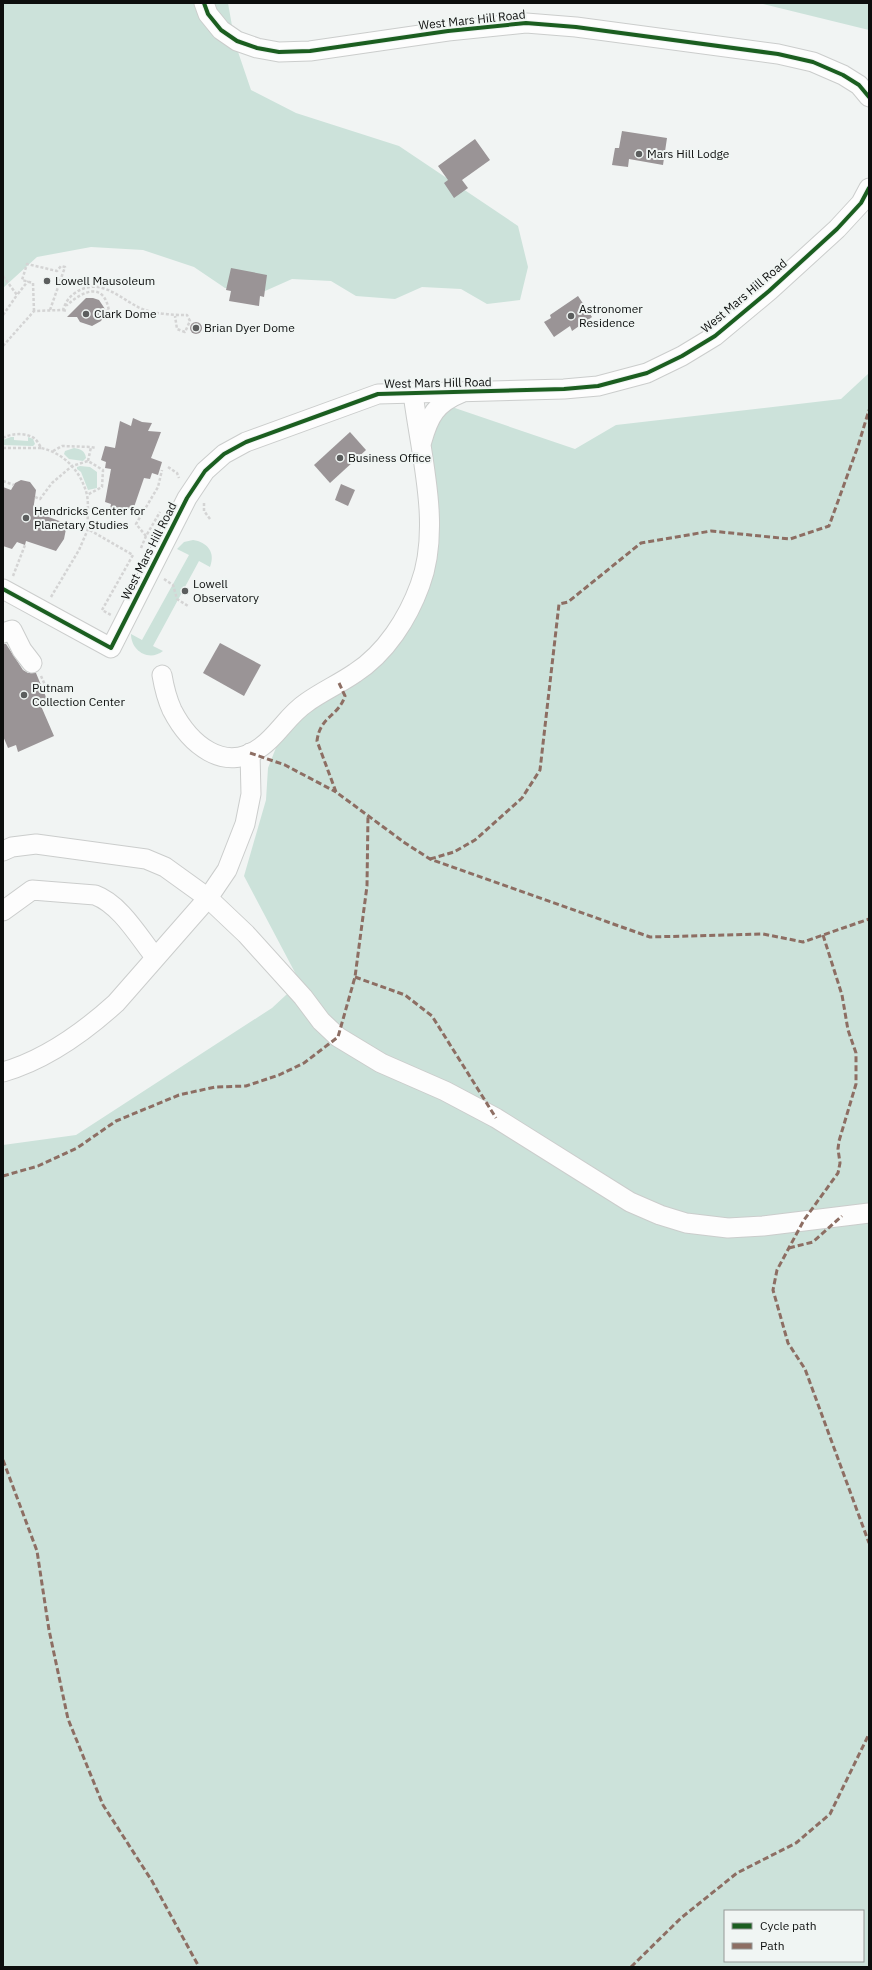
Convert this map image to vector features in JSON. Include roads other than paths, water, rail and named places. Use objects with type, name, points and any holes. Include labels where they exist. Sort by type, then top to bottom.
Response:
[{"type":"street","name":"West Mars Hill Road","points":[[204,3],[208,14],[221,30],[236,41],[257,48],[279,52],[310,51],[448,31],[519,24],[569,26],[792,57],[813,62],[843,75],[859,85],[869,98]]},
{"type":"street","name":"West Mars Hill Road","points":[[6,585],[111,648],[187,498],[205,471],[224,454],[246,442],[273,431],[378,394],[556,390],[598,386],[647,373],[682,356],[715,336],[769,291],[837,229],[862,203],[869,188]]},
{"type":"street","points":[[421,448],[426,426],[434,411],[450,398],[462,392]]},
{"type":"street","points":[[162,675],[172,710],[189,735],[199,745],[214,754],[229,758],[240,757],[261,748],[287,718],[306,703],[357,672],[377,654],[403,624],[421,583],[428,555],[429,525],[421,448],[413,393]]},
{"type":"street","points":[[3,633],[12,630],[22,650],[32,663]]},
{"type":"street","points":[[3,1072],[34,1060],[100,1017],[116,1003],[208,898],[227,870],[245,824],[251,794],[250,753]]},
{"type":"street","points":[[3,851],[12,846],[36,844],[146,859],[165,866],[208,898],[265,954],[303,997],[321,1021],[338,1037],[381,1063],[445,1091],[496,1118],[630,1202],[660,1216],[686,1223],[728,1228],[763,1226],[869,1213]]},
{"type":"street","points":[[3,911],[32,890],[39,889],[95,895],[105,898],[114,906],[155,958]]},
{"type":"place","name":"Mars Hill Lodge","points":[[639,154]]},
{"type":"place","name":"Lowell Mausoleum","points":[[47,281]]},
{"type":"place","name":"Clark Dome","points":[[86,314]]},
{"type":"place","name":"Astronomer Residence","points":[[571,316]]},
{"type":"place","name":"Brian Dyer Dome","points":[[196,328]]},
{"type":"place","name":"Business Office","points":[[340,458]]},
{"type":"place","name":"Hendricks Center for Planetary Studies","points":[[26,518]]},
{"type":"place","name":"Lowell Observatory","points":[[185,591]]},
{"type":"place","name":"Putnam Collection Center","points":[[24,695]]}]
